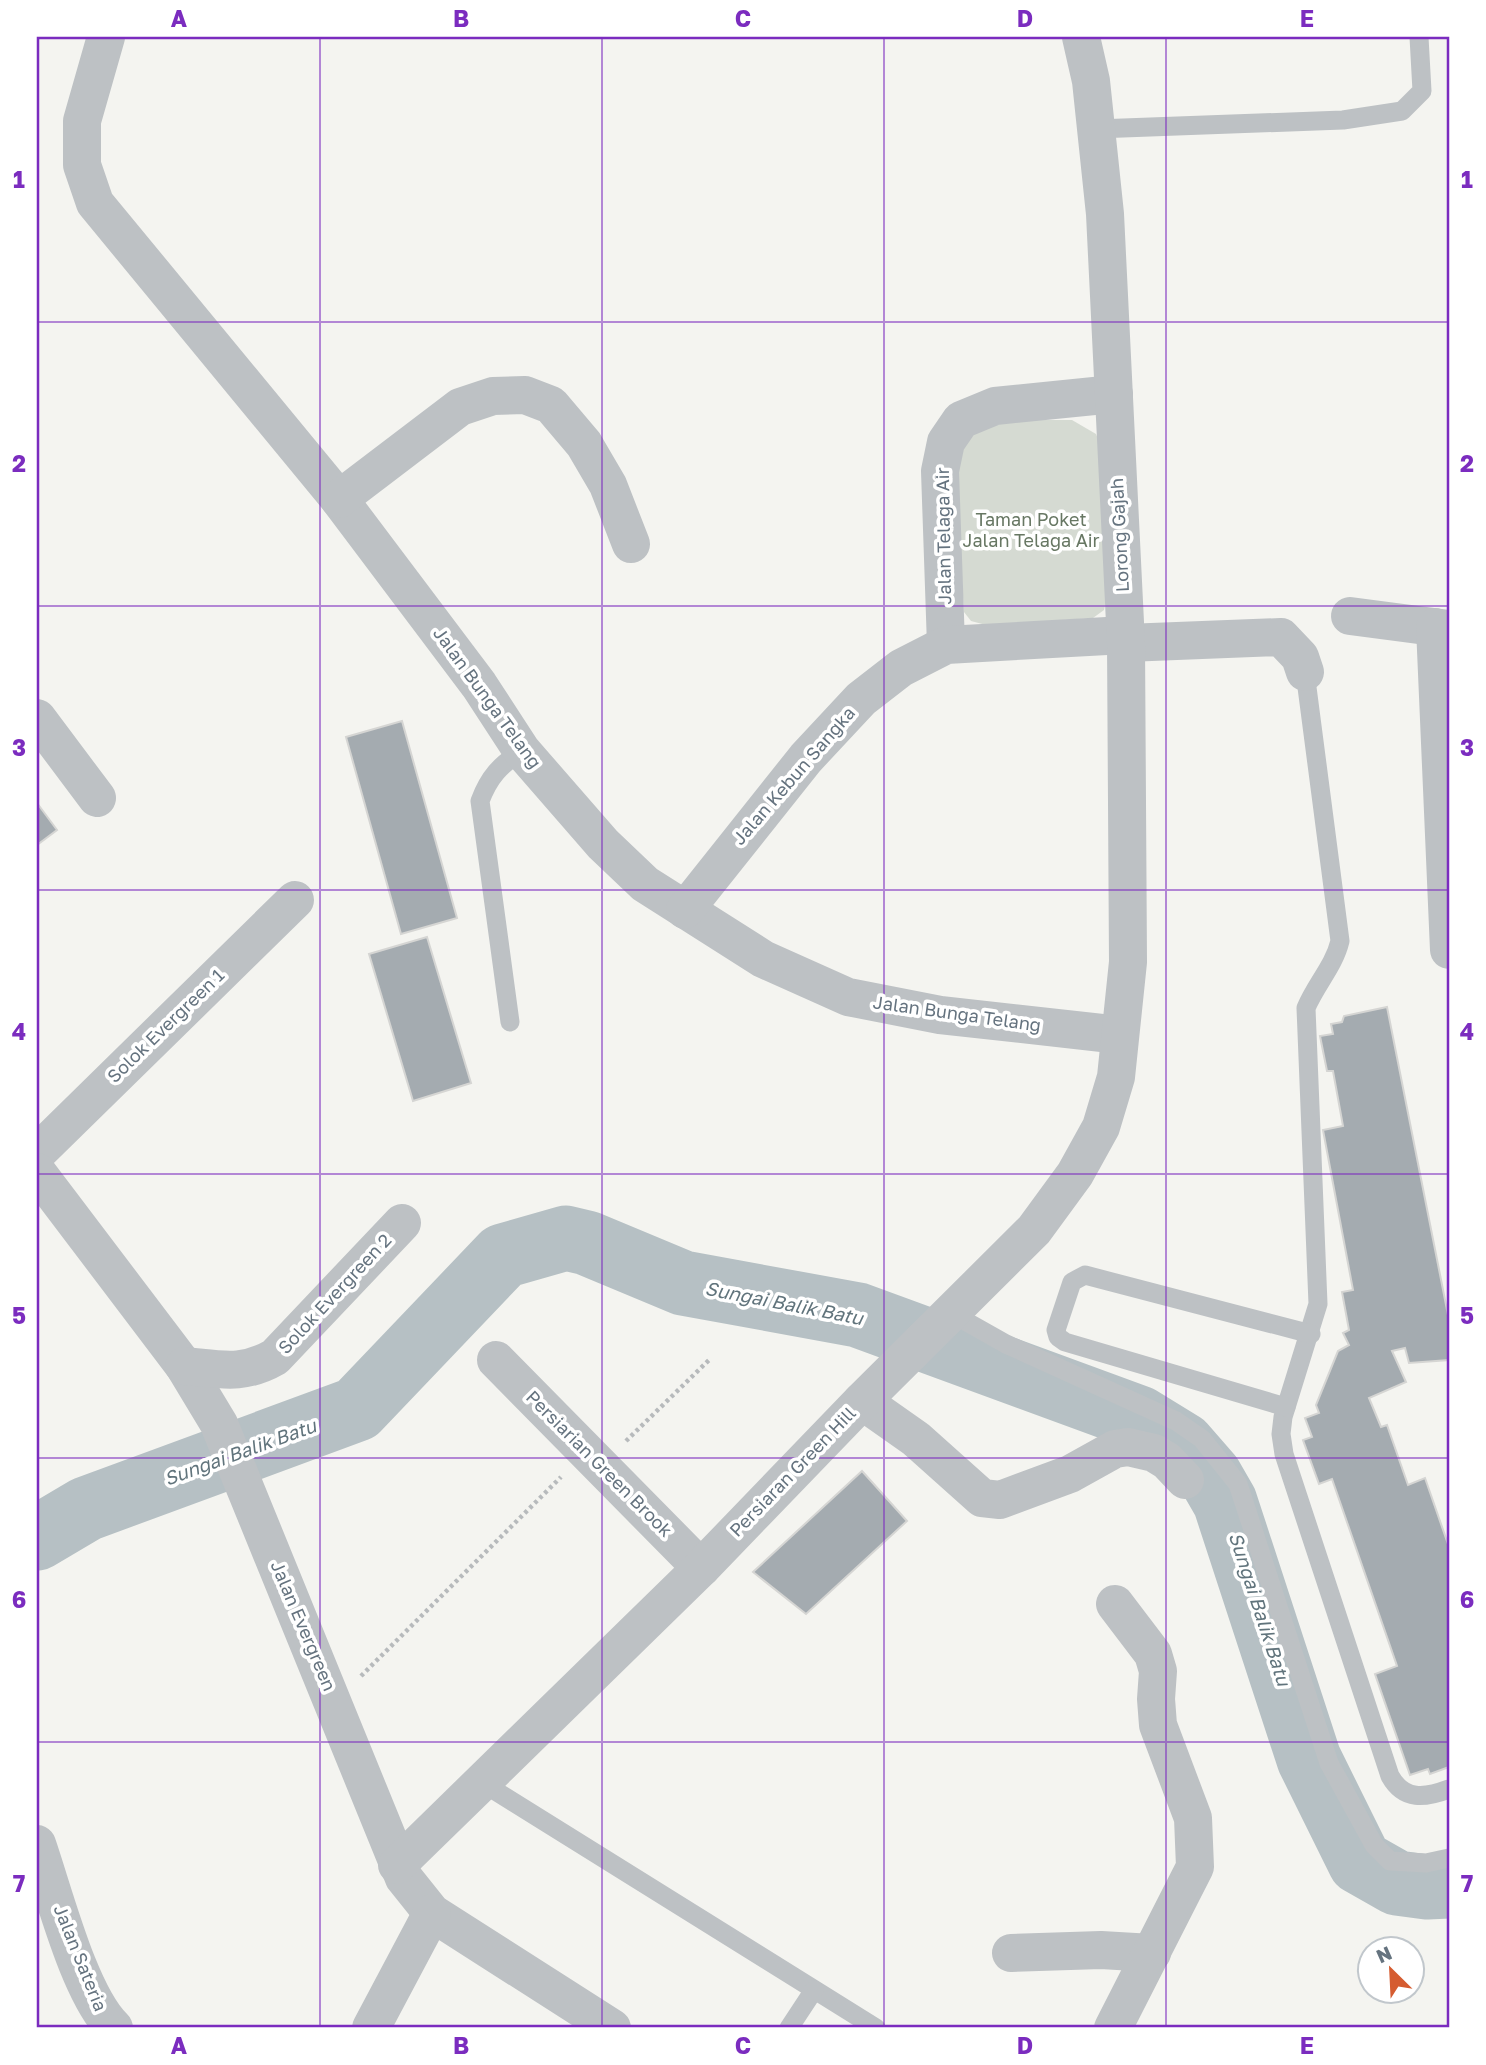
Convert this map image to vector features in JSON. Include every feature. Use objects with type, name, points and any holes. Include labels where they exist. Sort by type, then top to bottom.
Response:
[{"type":"street","name":"Jalan Bunga Telang","points":[[106,37],[82,121],[82,165],[95,203],[339,499],[479,685],[522,751],[603,844],[645,884],[763,959],[848,997],[940,1015],[1119,1035]]},
{"type":"street","name":"Lorong Gajah","points":[[1081,37],[1091,81],[1105,214],[1126,639],[1128,962],[1119,1035]]},
{"type":"street","name":"Jalan Telaga Air","points":[[946,645],[940,471],[946,442],[961,420],[995,406],[1114,394]]},
{"type":"street","points":[[339,499],[460,407],[493,396],[525,395],[551,405],[584,444],[608,485],[631,544]]},
{"type":"street","points":[[1350,616],[1442,628],[1449,950]]},
{"type":"street","name":"Jalan Kebun Sangka","points":[[685,910],[766,805],[861,699],[901,668],[946,645],[1281,637],[1293,646],[1305,672]]},
{"type":"street","points":[[37,718],[97,798]]},
{"type":"street","name":"Solok Evergreen 1","points":[[37,1153],[295,900]]},
{"type":"street","name":"Persiaran Green Hill","points":[[397,1865],[701,1568],[873,1390],[1034,1230],[1075,1174],[1101,1127],[1116,1077],[1119,1035]]},
{"type":"street","name":"Jalan Evergreen","points":[[37,1172],[184,1366],[219,1424],[335,1702],[397,1865],[432,1913],[612,2028]]},
{"type":"street","name":"Solok Evergreen 2","points":[[184,1366],[235,1371],[256,1368],[275,1357],[402,1223]]},
{"type":"street","name":"Persiarian Green Brook","points":[[496,1360],[701,1568]]},
{"type":"street","points":[[873,1390],[916,1439],[982,1498],[1000,1500],[1070,1474],[1115,1449],[1128,1447],[1154,1453],[1167,1461],[1185,1480]]},
{"type":"street","points":[[1113,2028],[1195,1867],[1193,1818],[1158,1725],[1158,1671],[1153,1654],[1115,1604]]},
{"type":"street","name":"Jalan Sateria","points":[[37,1844],[83,1976],[103,2017],[114,2028]]},
{"type":"street","points":[[371,2028],[432,1913]]},
{"type":"street","points":[[1011,1953],[1101,1950],[1152,1953]]},
{"type":"lane","points":[[1096,129],[1343,120],[1402,111],[1422,91],[1419,37]]},
{"type":"lane","points":[[1305,672],[1340,941],[1336,958],[1312,993],[1306,1009],[1318,1304],[1311,1334],[1286,1407],[1281,1434],[1284,1454],[1390,1776],[1396,1788],[1408,1795],[1428,1797],[1449,1789]]},
{"type":"lane","points":[[510,1022],[480,801],[489,779],[504,762],[522,751]]},
{"type":"lane","points":[[1286,1407],[1065,1342],[1058,1337],[1056,1330],[1072,1282],[1086,1275],[1311,1334]]},
{"type":"lane","points":[[943,1321],[1006,1344],[1176,1421],[1202,1439],[1238,1484],[1329,1763],[1374,1845],[1390,1861],[1426,1863],[1449,1858]]},
{"type":"lane","points":[[481,1782],[876,2028]]},
{"type":"lane","points":[[789,2028],[814,1990]]},
{"type":"path","points":[[335,1702],[594,1459],[709,1360]]},
{"type":"green space","name":"Taman Poket Jalan Telaga Air","points":[[992,420],[1072,420],[1096,434],[1102,450],[1107,597],[1104,610],[1093,618],[986,625],[971,621],[964,612],[955,464],[960,445]]},
{"type":"building","points":[[402,721],[457,918],[401,934],[346,737]]},
{"type":"building","points":[[37,803],[57,830],[37,845]]},
{"type":"building","points":[[427,937],[471,1083],[413,1101],[369,954]]},
{"type":"building","points":[[1387,1007],[1449,1320],[1449,1360],[1409,1363],[1405,1348],[1392,1351],[1406,1382],[1369,1398],[1381,1427],[1387,1425],[1408,1485],[1425,1478],[1449,1547],[1449,1767],[1430,1774],[1428,1769],[1410,1775],[1375,1674],[1397,1666],[1332,1479],[1319,1484],[1303,1440],[1312,1437],[1305,1418],[1319,1413],[1316,1405],[1338,1351],[1349,1345],[1343,1333],[1349,1330],[1342,1292],[1353,1290],[1323,1130],[1343,1126],[1333,1071],[1327,1071],[1320,1036],[1333,1034],[1331,1024],[1342,1022],[1344,1016]]},
{"type":"building","points":[[862,1471],[907,1521],[806,1614],[753,1572]]},
{"type":"waterway","name":"Sungai Balik Batu","points":[[37,1538],[86,1509],[357,1409],[503,1256],[566,1238],[587,1243],[683,1283],[858,1315],[1139,1418],[1183,1445],[1210,1476],[1225,1502],[1309,1759],[1360,1862],[1397,1883],[1427,1887],[1449,1886]]}]
